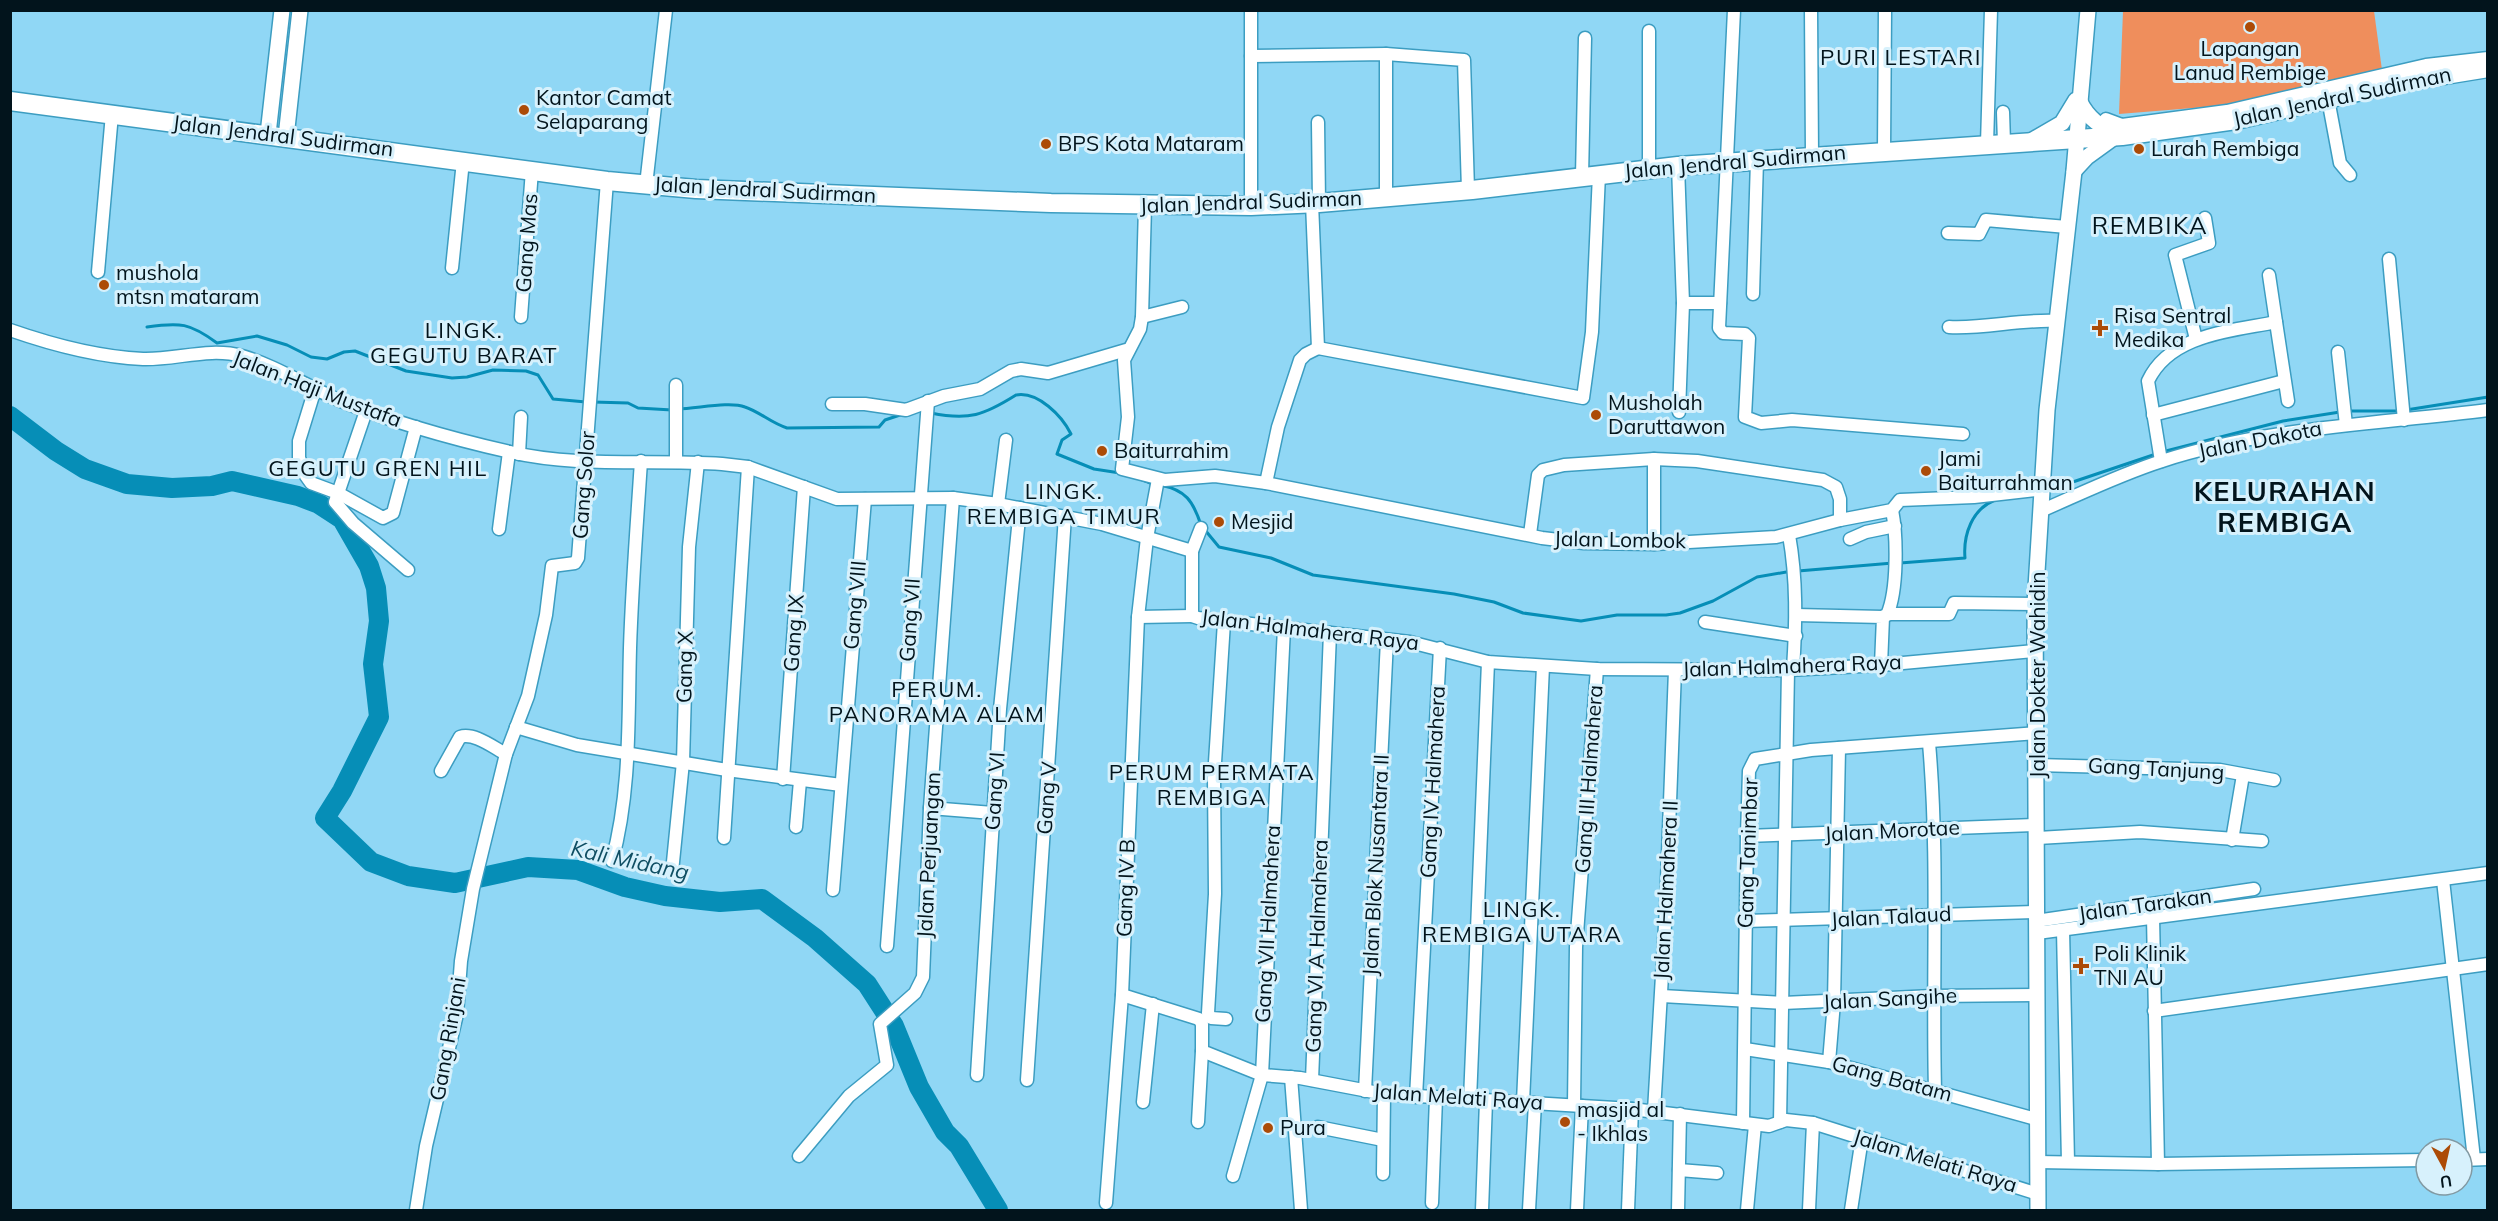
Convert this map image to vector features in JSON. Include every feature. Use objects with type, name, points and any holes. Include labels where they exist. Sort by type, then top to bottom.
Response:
[{"type":"highway","name":"Jalan Jendral Sudirman","points":[[10,101],[607,181],[714,190],[1145,206],[1251,206],[1468,190],[1678,166],[1812,155],[2119,136],[2236,120],[2396,83],[2487,68]]},
{"type":"main road","points":[[268,134],[282,10]]},
{"type":"main road","points":[[286,137],[300,10]]},
{"type":"main road","name":"Jalan Dokter Wahidin","points":[[2038,1210],[2036,922],[2038,832],[2035,604],[2047,410],[2074,171],[2088,10]]},
{"type":"main road","points":[[2079,96],[2084,110],[2100,126],[2119,136]]},
{"type":"main road","points":[[2031,141],[2062,123],[2079,96]]},
{"type":"main road","points":[[2074,171],[2101,146],[2119,136]]},
{"type":"street","points":[[646,184],[666,10]]},
{"type":"street","points":[[1251,10],[1251,206]]},
{"type":"street","points":[[1734,10],[1720,303],[1721,332],[1744,334],[1749,338],[1745,415],[1748,420],[1769,423],[1797,420],[1901,431],[1964,434]]},
{"type":"street","points":[[1811,10],[1812,155]]},
{"type":"street","points":[[1884,150],[1886,10]]},
{"type":"street","points":[[1991,10],[1995,143]]},
{"type":"street","points":[[1649,31],[1649,169]]},
{"type":"street","points":[[1266,483],[1278,427],[1300,360],[1318,348],[1583,398],[1592,332],[1591,175],[1585,38]]},
{"type":"street","points":[[1251,57],[1386,54],[1464,60],[1468,190]]},
{"type":"street","points":[[1386,54],[1386,197]]},
{"type":"street","points":[[2100,126],[2106,119],[2122,125],[2227,111],[2426,64],[2487,58]]},
{"type":"street","points":[[2328,99],[2340,163],[2350,175]]},
{"type":"street","points":[[1995,143],[2003,112]]},
{"type":"street","points":[[98,272],[112,114]]},
{"type":"street","points":[[1318,122],[1315,203],[1318,348]]},
{"type":"street","points":[[1753,294],[1757,160]]},
{"type":"street","points":[[452,268],[463,161]]},
{"type":"street","points":[[1678,166],[1683,303],[1679,412]]},
{"type":"street","name":"Gang Mas","points":[[521,317],[532,170]]},
{"type":"street","name":"Gang Solor","points":[[479,868],[506,754],[528,696],[539,650],[552,566],[575,563],[578,558],[607,181]]},
{"type":"street","points":[[832,404],[865,404],[906,410],[927,408],[980,389],[1011,371],[1021,369],[1048,373],[1126,350],[1140,329],[1142,317],[1145,206]]},
{"type":"street","points":[[2196,339],[2175,255],[2209,243],[2205,218]]},
{"type":"street","points":[[1948,233],[1978,234],[1986,220],[2067,227]]},
{"type":"street","points":[[2390,259],[2403,413]]},
{"type":"street","points":[[2269,275],[2288,401]]},
{"type":"street","points":[[1683,303],[1720,303]]},
{"type":"street","points":[[1142,317],[1182,307]]},
{"type":"street","points":[[1949,327],[1977,327],[2033,320],[2057,321]]},
{"type":"street","points":[[2160,456],[2148,385],[2150,378],[2171,354],[2196,339],[2276,322]]},
{"type":"street","name":"Jalan Haji Mustafa","points":[[10,330],[47,343],[129,357],[229,354],[250,360],[366,411],[416,427],[514,453],[554,460],[587,461]]},
{"type":"street","name":"Jalan Lombok","points":[[1126,350],[1124,360],[1128,417],[1122,468],[1157,483],[1215,476],[1266,483],[1542,538],[1584,543],[1654,544],[1789,535],[1840,520],[1892,510],[1896,502],[1906,498],[1974,497],[2043,501]]},
{"type":"street","points":[[2338,352],[2345,419]]},
{"type":"street","points":[[2153,415],[2284,381]]},
{"type":"street","points":[[675,462],[676,385]]},
{"type":"street","points":[[315,389],[299,441],[299,458],[311,483],[338,493],[383,518],[391,516],[416,427]]},
{"type":"street","name":"Gang VII","points":[[887,946],[927,408]]},
{"type":"street","name":"Jalan Dakota","points":[[2043,501],[2160,456],[2345,419],[2403,413],[2487,410]]},
{"type":"street","points":[[366,411],[335,502],[338,509],[408,570]]},
{"type":"street","points":[[499,529],[521,417]]},
{"type":"street","points":[[998,504],[1006,440]]},
{"type":"street","points":[[1530,534],[1538,475],[1543,470],[1564,465],[1654,459],[1697,461],[1823,480],[1836,487],[1840,520]]},
{"type":"street","points":[[1654,459],[1654,544]]},
{"type":"street","points":[[587,461],[698,462],[748,467],[827,496],[865,499],[953,498],[1020,507],[1065,516],[1192,551],[1202,528]]},
{"type":"street","points":[[612,861],[623,805],[628,752],[630,646],[641,461]]},
{"type":"street","name":"Gang X","points":[[672,872],[682,762],[689,547],[698,462]]},
{"type":"street","points":[[724,838],[748,467]]},
{"type":"street","name":"Gang IV B","points":[[1106,1203],[1122,995],[1138,617],[1147,538],[1157,483]]},
{"type":"street","name":"Gang IX","points":[[783,779],[804,487]]},
{"type":"street","name":"Jalan Perjuangan","points":[[799,1156],[849,1096],[887,1065],[888,1057],[881,1039],[880,1024],[915,993],[922,977],[930,808],[953,498]]},
{"type":"street","name":"Gang VIII","points":[[833,890],[865,499]]},
{"type":"street","name":"Gang VI","points":[[977,1075],[1003,679],[1020,507]]},
{"type":"street","points":[[1881,665],[1885,615],[1897,549],[1892,510]]},
{"type":"street","name":"Gang V","points":[[1027,1080],[1065,516]]},
{"type":"street","points":[[1850,539],[1866,531],[1895,526]]},
{"type":"street","points":[[1780,1122],[1783,1054],[1785,836],[1791,670],[1796,636],[1794,570],[1789,535]]},
{"type":"street","name":"Jalan Halmahera Raya","points":[[1192,551],[1192,616],[1224,622],[1387,639],[1440,648],[1460,656],[1488,662],[1597,669],[1791,670],[1881,665],[2035,651]]},
{"type":"street","points":[[1796,615],[1949,614],[1954,603],[2035,604]]},
{"type":"street","points":[[1138,617],[1192,616]]},
{"type":"street","points":[[1224,622],[1214,778],[1215,894],[1208,1013],[1211,1018],[1226,1018]]},
{"type":"street","points":[[1705,622],[1796,636]]},
{"type":"street","name":"Gang VII Halmahera","points":[[1233,1176],[1262,1075],[1284,628]]},
{"type":"street","name":"Gang VI A Halmahera","points":[[1312,1080],[1330,633]]},
{"type":"street","name":"Jalan Blok Nusantara II","points":[[1365,1091],[1387,639]]},
{"type":"street","name":"Gang IV Halmahera","points":[[1416,1097],[1440,648]]},
{"type":"street","points":[[1470,1100],[1488,662]]},
{"type":"street","points":[[1529,1210],[1529,1102],[1543,666]]},
{"type":"street","name":"Gang III Halmahera","points":[[1577,1210],[1576,947],[1597,669]]},
{"type":"street","name":"Jalan Halmahera II","points":[[1654,1111],[1662,996],[1675,670]]},
{"type":"street","points":[[516,727],[552,740],[727,771],[841,785]]},
{"type":"street","name":"Gang Tanimbar","points":[[1747,1210],[1749,1124],[1744,999],[1745,921],[1749,771],[1755,759],[1839,748],[2036,734]]},
{"type":"street","points":[[441,771],[464,735],[472,736],[506,754]]},
{"type":"street","points":[[1929,743],[1935,829],[1932,914],[1935,1090]]},
{"type":"street","points":[[1829,1062],[1834,1002],[1839,748]]},
{"type":"street","name":"Gang Tanjung","points":[[2037,765],[2220,770],[2274,780]]},
{"type":"street","points":[[2232,840],[2243,775]]},
{"type":"street","points":[[796,827],[800,781]]},
{"type":"street","points":[[930,808],[993,813]]},
{"type":"street","name":"Jalan Morotae","points":[[1747,836],[1935,829],[2140,832],[2262,841]]},
{"type":"street","name":"Gang Rinjani","points":[[416,1210],[426,1146],[457,1014],[461,961],[479,868]]},
{"type":"street","points":[[2036,922],[2063,930],[2487,873]]},
{"type":"street","points":[[2443,880],[2454,968],[2466,1137]]},
{"type":"street","name":"Jalan Tarakan","points":[[2036,922],[2254,890]]},
{"type":"street","name":"Jalan Talaud","points":[[1745,921],[1836,920],[1932,914],[2036,922]]},
{"type":"street","points":[[2153,917],[2158,1164]]},
{"type":"street","points":[[2063,930],[2068,1162]]},
{"type":"street","points":[[2154,1011],[2487,964]]},
{"type":"street","points":[[1122,995],[1199,1019],[1202,1024],[1198,1122]]},
{"type":"street","name":"Jalan Sangihe","points":[[1662,996],[1783,1003],[1932,996],[2036,995]]},
{"type":"street","points":[[1143,1102],[1154,1004]]},
{"type":"street","name":"Gang Batam","points":[[1745,1049],[1829,1062],[2036,1119]]},
{"type":"street","name":"Jalan Melati Raya","points":[[1202,1051],[1262,1075],[1312,1080],[1384,1094],[1632,1109],[1774,1126],[1790,1120],[1813,1123],[2038,1194]]},
{"type":"street","points":[[1291,1077],[1301,1210]]},
{"type":"street","points":[[1383,1174],[1384,1094]]},
{"type":"street","points":[[1432,1203],[1436,1098]]},
{"type":"street","points":[[1482,1210],[1486,1101]]},
{"type":"street","points":[[1628,1210],[1632,1109]]},
{"type":"street","points":[[1678,1210],[1680,1114]]},
{"type":"street","points":[[1809,1210],[1813,1123]]},
{"type":"street","points":[[1318,1127],[1383,1140]]},
{"type":"street","points":[[1851,1210],[1862,1138]]},
{"type":"street","points":[[2037,1162],[2158,1164],[2414,1160]]},
{"type":"street","points":[[1679,1170],[1718,1173]]},
{"type":"shaded area","points":[[2123,11],[2374,11],[2382,70],[2242,104],[2119,114]]},
{"type":"waterway","points":[[147,327],[184,326],[199,331],[217,343],[257,336],[287,345],[311,357],[327,359],[344,352],[355,351],[406,371],[452,378],[467,377],[493,370],[526,371],[538,375],[553,399],[586,402]]},
{"type":"waterway","points":[[931,413],[966,416],[985,412],[1016,395],[1033,397],[1048,406],[1062,420],[1071,434],[1062,440],[1057,454],[1094,469],[1120,473]]},
{"type":"waterway","points":[[2406,410],[2488,397]]},
{"type":"waterway","points":[[593,402],[628,403],[638,408],[672,410]]},
{"type":"waterway","points":[[678,409],[738,405],[787,428],[879,427],[885,420],[900,415]]},
{"type":"waterway","points":[[2346,411],[2400,411]]},
{"type":"waterway","points":[[2162,452],[2283,421],[2340,412]]},
{"type":"waterway","name":"Kali Midang","points":[[10,416],[56,451],[85,469],[127,484],[172,488],[212,486],[232,481],[298,496],[319,504],[342,519],[369,566],[376,588],[379,621],[373,664],[379,717],[342,791],[325,818],[371,862],[408,876],[455,883],[528,867],[578,870],[625,887],[665,896],[720,902],[762,899],[815,938],[867,984],[894,1026],[919,1087],[945,1132],[959,1146],[998,1210]]},
{"type":"waterway","points":[[2046,491],[2156,454]]},
{"type":"waterway","points":[[1135,477],[1153,484]]},
{"type":"waterway","points":[[1160,485],[1176,490],[1187,498],[1195,509],[1201,525]]},
{"type":"waterway","points":[[1900,563],[1965,558],[1966,540],[1975,516],[1987,504],[1995,500]]},
{"type":"waterway","points":[[1205,530],[1219,547],[1271,558],[1313,575],[1454,594],[1494,602],[1523,613],[1581,621],[1617,615],[1680,613],[1713,601],[1757,577],[1792,571]]},
{"type":"waterway","points":[[1798,571],[1893,563]]},
{"type":"place","name":"Lapangan Lanud Rembige","points":[[2250,27]]},
{"type":"place","name":"Kantor Camat Selaparang","points":[[524,110]]},
{"type":"place","name":"BPS Kota Mataram","points":[[1046,144]]},
{"type":"place","name":"Lurah Rembiga","points":[[2139,149]]},
{"type":"place","name":"mushola mtsn mataram","points":[[104,285]]},
{"type":"place","name":"Risa Sentral Medika","points":[[2100,328]]},
{"type":"place","name":"Musholah Daruttawon","points":[[1596,415]]},
{"type":"place","name":"Baiturrahim","points":[[1102,451]]},
{"type":"place","name":"Jami Baiturrahman","points":[[1926,471]]},
{"type":"place","name":"Mesjid","points":[[1219,522]]},
{"type":"place","name":"Poli Klinik TNI AU","points":[[2081,966]]},
{"type":"place","name":"masjid al - Ikhlas","points":[[1565,1122]]},
{"type":"place","name":"Pura","points":[[1268,1128]]},
{"type":"district","name":"PURI LESTARI","points":[[1901,57]]},
{"type":"district","name":"REMBIKA","points":[[2150,226]]},
{"type":"district","name":"LINGK. GEGUTU BARAT","points":[[464,342]]},
{"type":"district","name":"GEGUTU GREN HIL","points":[[378,468]]},
{"type":"district","name":"LINGK. REMBIGA TIMUR","points":[[1064,504]]},
{"type":"district","name":"KELURAHAN REMBIGA","points":[[2285,508]]},
{"type":"district","name":"PERUM. PANORAMA ALAM","points":[[937,702]]},
{"type":"district","name":"PERUM PERMATA REMBIGA","points":[[1212,784]]},
{"type":"district","name":"LINGK. REMBIGA UTARA","points":[[1522,922]]}]
